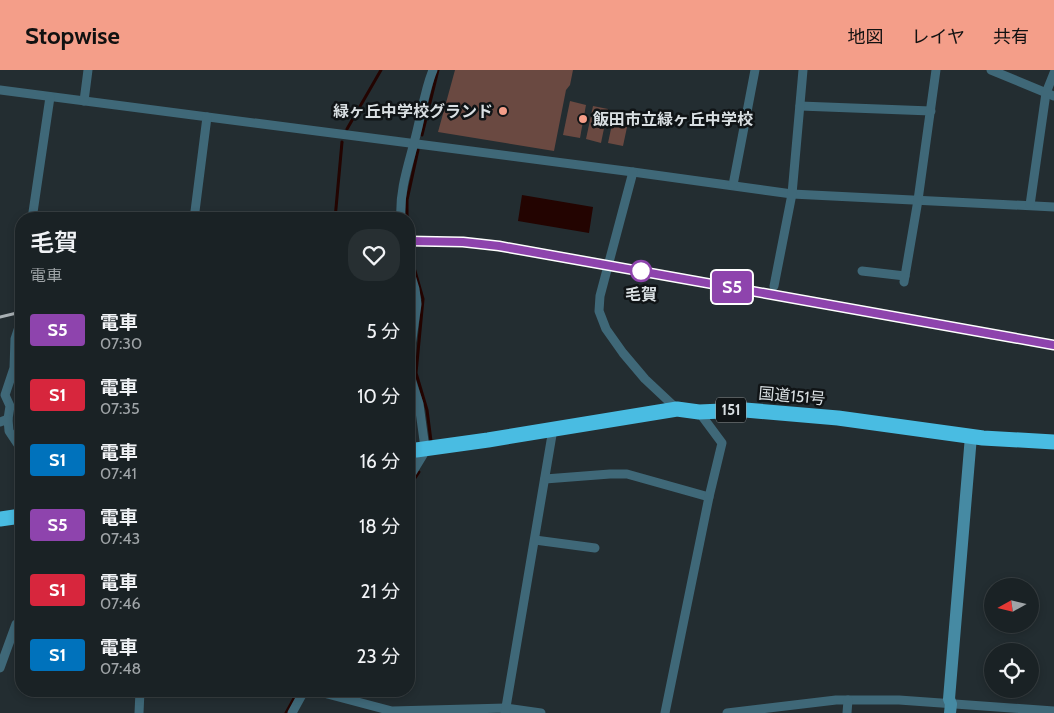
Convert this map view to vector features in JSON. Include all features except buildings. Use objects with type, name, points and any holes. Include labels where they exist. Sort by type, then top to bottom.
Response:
[{"type":"highway","name":"国道151号","points":[[415,450],[677,409],[699,412],[744,410],[838,418],[971,436],[1054,442]]},
{"type":"highway","points":[[0,520],[15,517]]},
{"type":"street","points":[[84,100],[88,70]]},
{"type":"street","points":[[401,212],[404,178],[433,70]]},
{"type":"street","points":[[734,186],[756,70]]},
{"type":"street","points":[[774,286],[792,194],[803,70]]},
{"type":"street","points":[[862,271],[904,279],[918,200],[936,70]]},
{"type":"street","points":[[991,70],[1050,95]]},
{"type":"street","points":[[1030,205],[1054,73]]},
{"type":"street","points":[[0,90],[792,194],[1054,207]]},
{"type":"street","points":[[33,212],[50,97]]},
{"type":"street","points":[[800,106],[931,111]]},
{"type":"street","points":[[195,212],[207,116]]},
{"type":"street","points":[[633,172],[600,296],[599,311],[606,329],[623,353],[645,380],[677,409]]},
{"type":"street","points":[[15,354],[14,368],[5,395],[10,406],[4,420],[15,440]]},
{"type":"street","points":[[415,394],[420,411],[425,448],[415,468]]},
{"type":"street","points":[[665,713],[709,497],[722,443],[699,412]]},
{"type":"street","points":[[506,710],[553,429]]},
{"type":"street","points":[[951,708],[949,699],[971,436]]},
{"type":"street","points":[[545,479],[602,474],[627,474],[709,497]]},
{"type":"street","points":[[535,540],[595,548]]},
{"type":"street","points":[[0,668],[15,627]]},
{"type":"street","points":[[139,713],[140,697]]},
{"type":"street","points":[[292,713],[301,697]]},
{"type":"street","points":[[337,697],[386,711],[506,710],[541,713]]},
{"type":"street","points":[[727,713],[836,700],[900,700],[951,708],[1054,711]]},
{"type":"street","points":[[847,713],[848,700]]},
{"type":"shaded area","name":"緑ヶ丘中学校グランド","points":[[455,70],[573,70],[570,85],[566,90],[554,151],[438,132]]},
{"type":"shaded area","points":[[570,101],[586,105],[580,138],[563,135]]},
{"type":"shaded area","points":[[593,106],[608,109],[601,143],[586,139]]},
{"type":"shaded area","points":[[615,110],[630,113],[623,146],[608,143]]},
{"type":"shaded area","points":[[522,195],[593,207],[589,233],[518,221]]},
{"type":"waterway","points":[[347,129],[381,70]]},
{"type":"waterway","points":[[422,135],[438,70]]},
{"type":"waterway","points":[[336,212],[342,142]]},
{"type":"waterway","points":[[407,212],[407,200],[418,150]]},
{"type":"waterway","points":[[415,271],[423,299],[416,373],[427,410],[431,441]]},
{"type":"waterway","points":[[415,478],[419,472]]},
{"type":"waterway","points":[[286,713],[295,697]]},
{"type":"railway","points":[[415,241],[463,242],[499,246],[1054,345]]},
{"type":"railway","points":[[0,317],[15,313]]},
{"type":"train","name":"S5","points":[[415,241],[463,242],[499,246],[1054,345]]},
{"type":"place","name":"緑ヶ丘中学校グランド","points":[[503,111]]},
{"type":"place","name":"飯田市立緑ヶ丘中学校","points":[[583,119]]},
{"type":"place","name":"毛賀","points":[[641,271]]}]
